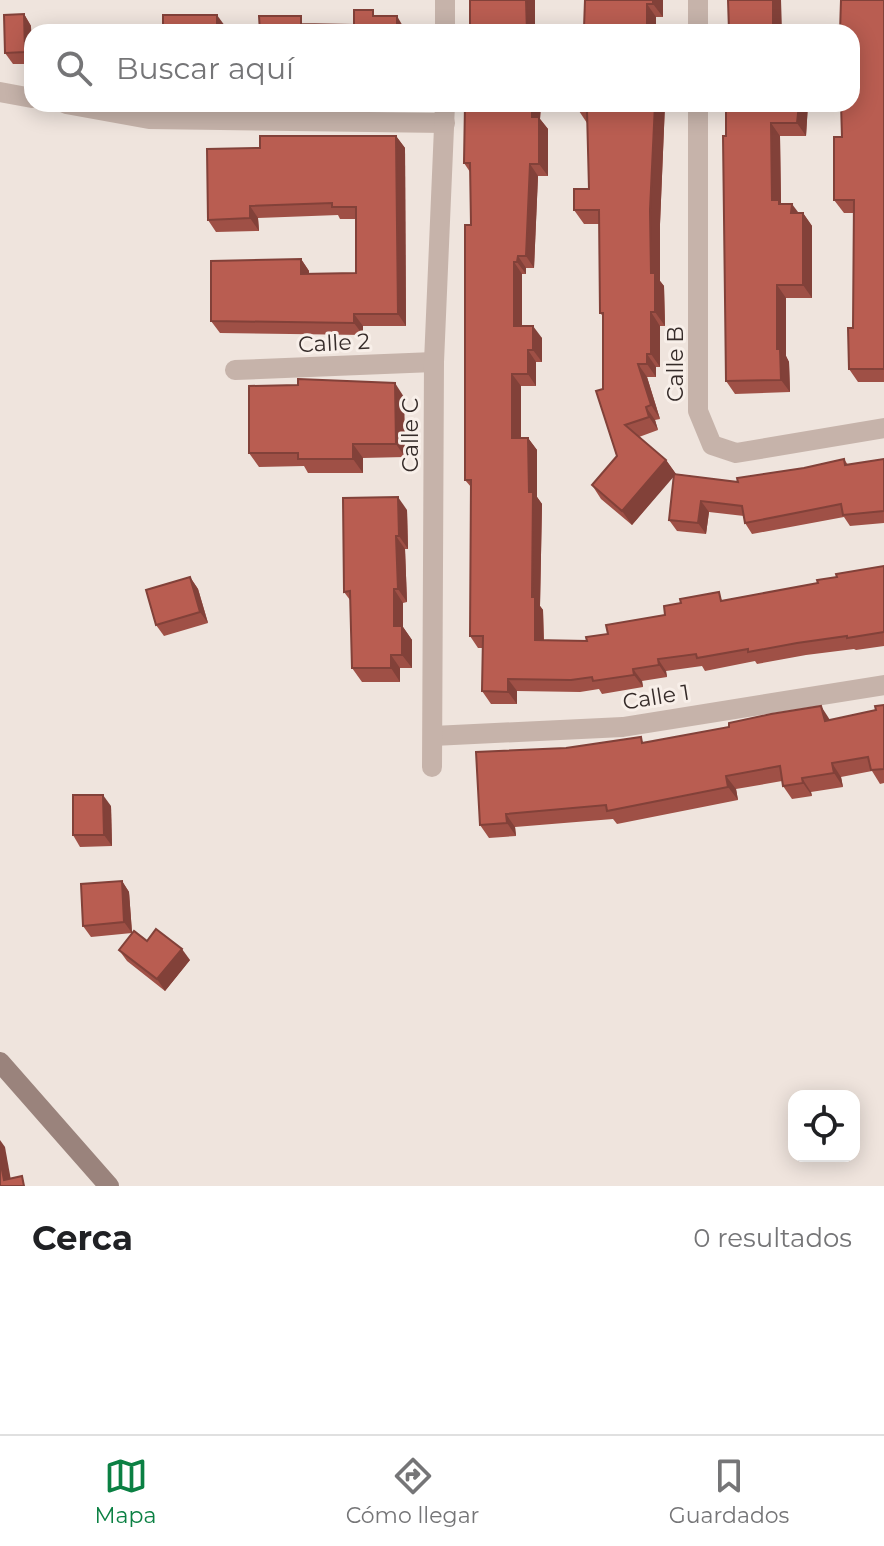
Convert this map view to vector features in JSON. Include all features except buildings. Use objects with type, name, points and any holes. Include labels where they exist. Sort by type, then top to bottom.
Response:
[{"type":"street","points":[[445,0],[445,24]]},
{"type":"street","points":[[698,0],[698,24]]},
{"type":"street","points":[[0,92],[24,96]]},
{"type":"street","points":[[110,112],[149,119],[204,112],[445,114]]},
{"type":"street","name":"Calle B","points":[[698,112],[698,411],[712,445],[736,453],[884,428]]},
{"type":"street","name":"Calle C","points":[[432,767],[434,362],[445,114]]},
{"type":"street","name":"Calle 2","points":[[235,370],[434,362]]},
{"type":"street","name":"Calle 1","points":[[433,736],[623,727],[884,685]]},
{"type":"street","points":[[0,1062],[109,1186]]}]
